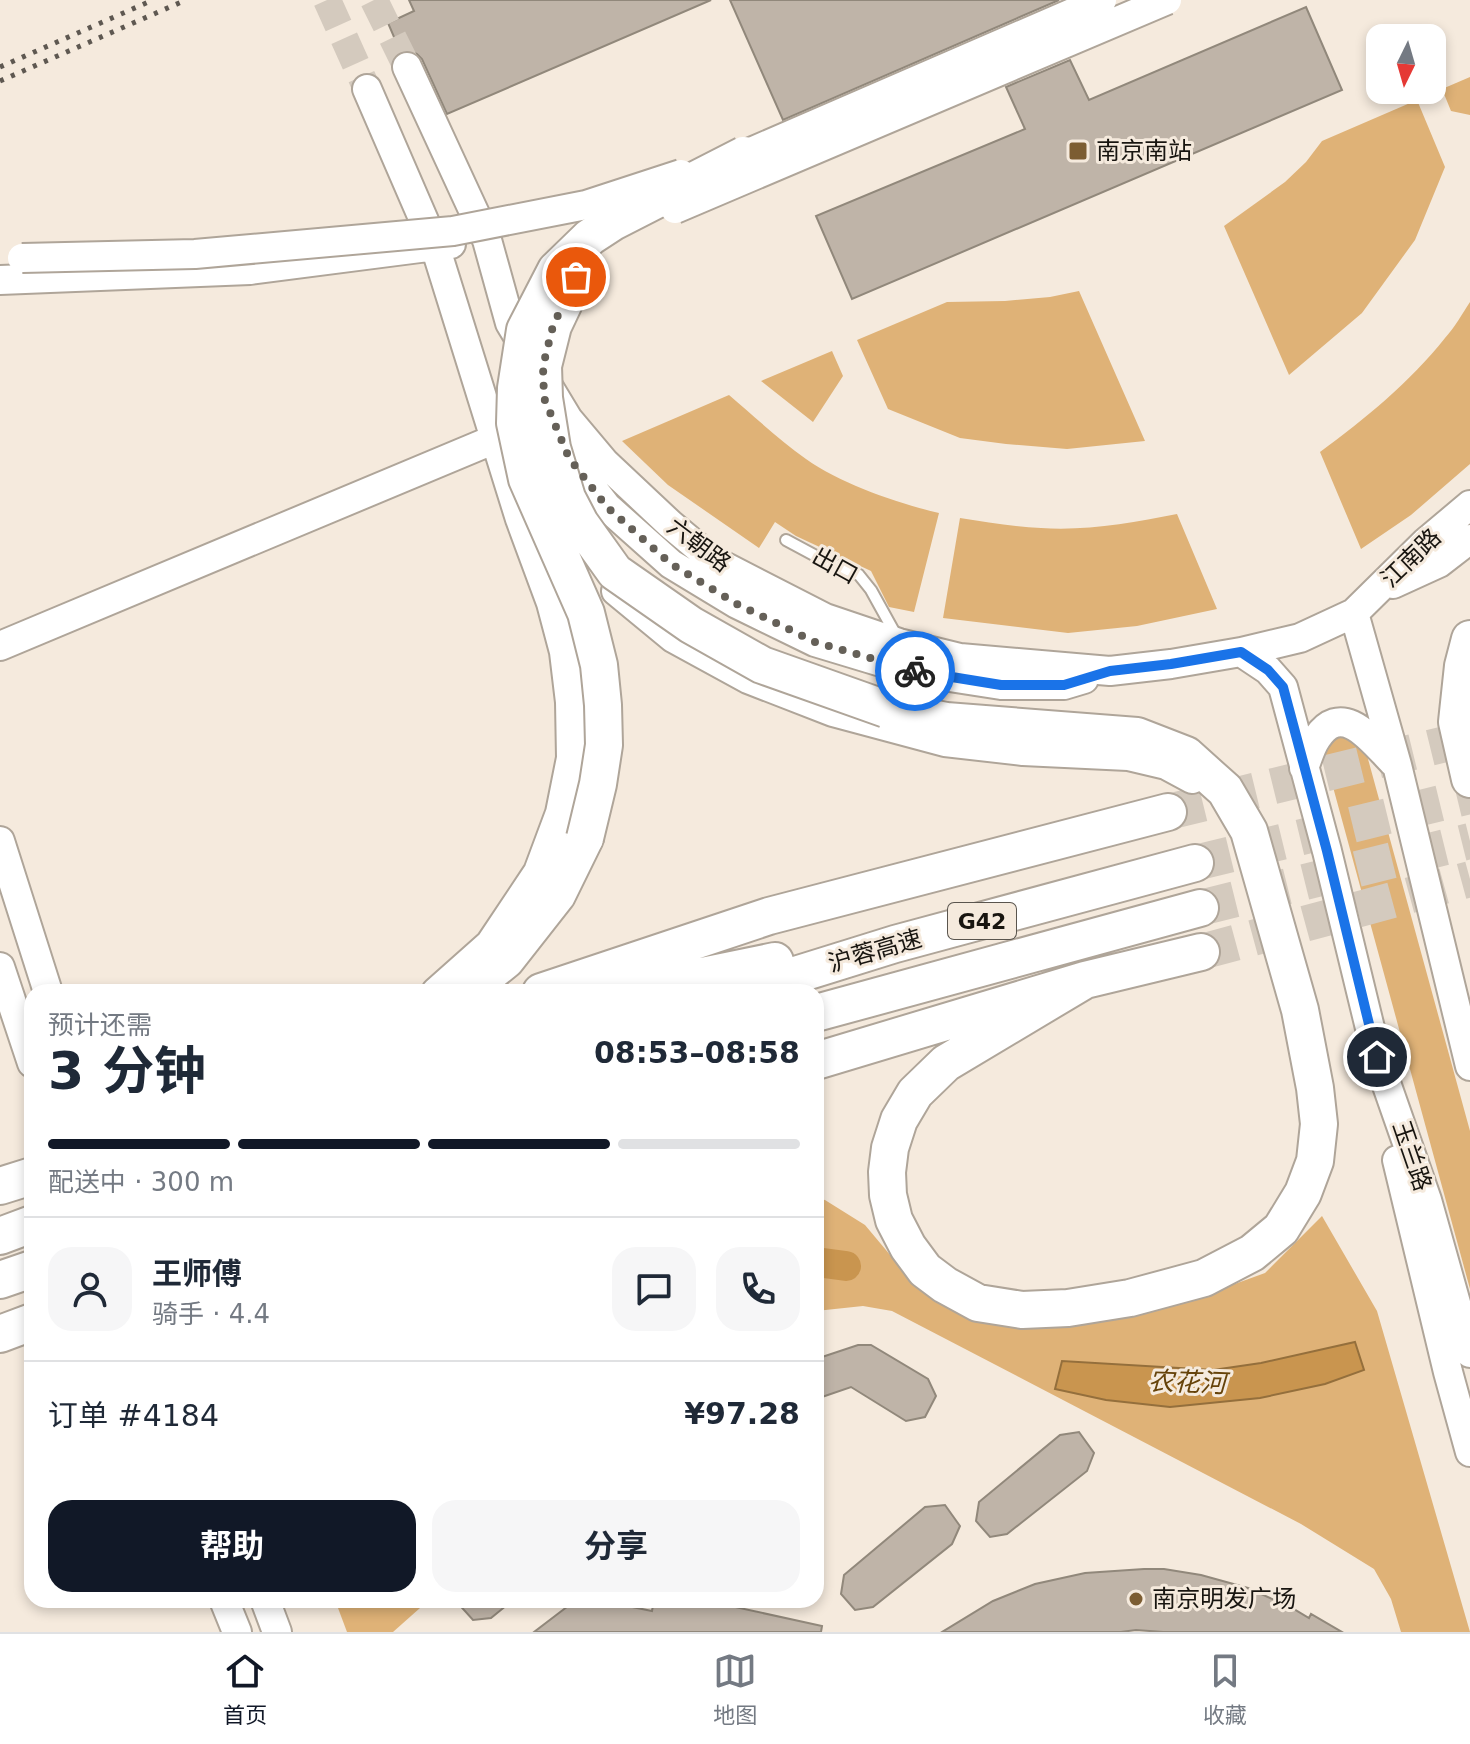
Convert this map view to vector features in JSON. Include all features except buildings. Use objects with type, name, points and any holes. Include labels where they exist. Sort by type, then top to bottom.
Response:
[{"type":"highway","points":[[476,984],[506,960],[557,895],[585,838],[604,745],[599,665],[586,613],[527,479],[515,423],[516,388],[525,330],[556,270],[602,229],[744,155]]},
{"type":"highway","points":[[675,209],[602,229],[565,284],[543,366],[544,398],[552,448],[567,498],[580,523],[615,572],[691,625],[762,665],[886,709],[946,721],[1137,736],[1186,755],[1225,790],[1249,831],[1300,1010],[1319,1124],[1315,1161],[1303,1193],[1281,1229],[1252,1253],[1204,1278],[1130,1298],[1068,1308],[1022,1310],[978,1303],[925,1270],[894,1220],[887,1172],[890,1148],[899,1120],[915,1093],[946,1063],[1085,980]]},
{"type":"highway","points":[[553,326],[583,264],[610,241],[675,209]]},
{"type":"highway","points":[[1470,639],[1463,666],[1457,722],[1470,778]]},
{"type":"highway","points":[[565,984],[769,916],[1168,812]]},
{"type":"highway","name":"沪蓉高速","points":[[767,984],[895,944],[1195,863]]},
{"type":"highway","name":"沪蓉高速","points":[[824,1011],[1200,908]]},
{"type":"highway","points":[[664,984],[772,962],[895,944]]},
{"type":"highway","points":[[824,1059],[1085,980],[1201,952]]},
{"type":"highway","points":[[0,1186],[24,1178]]},
{"type":"highway","points":[[0,1236],[24,1227]]},
{"type":"highway","points":[[0,1280],[24,1272]]},
{"type":"highway","points":[[0,1334],[24,1325]]},
{"type":"street","points":[[11,260],[195,254],[453,231],[586,205],[744,155],[1102,0]]},
{"type":"street","points":[[675,209],[1167,0]]},
{"type":"street","name":"六朝路","points":[[407,67],[487,240],[510,323],[568,419],[605,463],[714,561],[825,618],[899,643],[960,658],[1110,671],[1241,652]]},
{"type":"street","points":[[367,89],[435,246],[520,519],[551,603],[564,652],[570,702],[571,758],[560,813],[538,872],[490,944],[445,984]]},
{"type":"street","points":[[0,280],[250,270],[487,240]]},
{"type":"street","points":[[510,323],[521,377],[551,481],[564,525],[576,549],[613,588],[673,638],[748,679],[833,712],[945,742],[1023,751],[1128,756],[1166,765],[1200,783],[1223,806],[1244,839],[1270,906]]},
{"type":"street","points":[[544,398],[569,458],[607,507],[671,564],[737,604],[815,642],[911,671],[1001,685],[1064,685],[1110,671]]},
{"type":"street","points":[[0,646],[495,439]]},
{"type":"street","name":"江南路","points":[[1241,652],[1300,638],[1354,613],[1426,542],[1470,505]]},
{"type":"street","points":[[1378,591],[1439,563],[1470,539]]},
{"type":"street","points":[[1354,613],[1397,765],[1470,1066]]},
{"type":"street","name":"玉兰路","points":[[1241,652],[1268,670],[1283,687],[1377,1057],[1427,1200],[1470,1353]]},
{"type":"street","points":[[1470,704],[1470,778]]},
{"type":"street","points":[[1304,768],[1317,737],[1330,725],[1345,722],[1360,728],[1397,765]]},
{"type":"street","points":[[0,841],[45,984]]},
{"type":"street","points":[[0,967],[24,1039]]},
{"type":"street","points":[[1377,1057],[1400,1175],[1470,1452]]},
{"type":"street","points":[[226,1608],[232,1630]]},
{"type":"street","points":[[268,1608],[277,1632]]},
{"type":"lane","name":"出口","points":[[786,540],[859,575],[871,590],[899,643]]},
{"type":"shaded area","points":[[1470,77],[1470,115],[1451,111],[1446,87]]},
{"type":"shaded area","points":[[1408,104],[1419,104],[1445,167],[1415,240],[1362,313],[1289,375],[1224,226],[1285,182],[1322,141]]},
{"type":"shaded area","points":[[1079,291],[1145,441],[1067,449],[960,438],[888,409],[857,340],[947,302],[1005,301]]},
{"type":"shaded area","points":[[1470,302],[1470,464],[1411,515],[1361,549],[1320,452],[1370,413],[1417,370],[1449,334]]},
{"type":"shaded area","points":[[832,351],[843,376],[813,422],[761,381]]},
{"type":"shaded area","points":[[729,395],[786,444],[836,477],[870,492],[939,513],[914,612],[889,607],[871,571],[796,536],[775,522],[759,548],[668,485],[622,441]]},
{"type":"shaded area","points":[[1177,514],[1217,609],[1137,626],[1068,633],[943,618],[960,518],[1058,529],[1126,523]]},
{"type":"shaded area","points":[[1350,735],[1365,748],[1470,1131],[1470,1289],[1324,754],[1331,738]]},
{"type":"shaded area","points":[[824,1200],[865,1225],[896,1262],[956,1300],[1196,1298],[1265,1273],[1322,1216],[1377,1311],[1470,1632],[1401,1632],[1391,1599],[1374,1569],[1301,1524],[892,1311],[863,1306],[824,1310]]},
{"type":"shaded area","points":[[338,1608],[420,1608],[393,1632],[347,1632]]},
{"type":"water","points":[[1355,1342],[1364,1370],[1325,1384],[1260,1398],[1170,1407],[1106,1400],[1055,1389],[1062,1361],[1213,1370],[1261,1363]]},
{"type":"waterway","name":"农花河","points":[[824,1263],[846,1266]]},
{"type":"tunnel","points":[[327,0],[367,89]]},
{"type":"tunnel","points":[[374,0],[407,67]]},
{"type":"tunnel","points":[[1168,812],[1470,738]]},
{"type":"tunnel","points":[[1195,863],[1470,796]]},
{"type":"tunnel","points":[[1200,908],[1470,841]]},
{"type":"tunnel","points":[[1201,952],[1470,879]]},
{"type":"railway","points":[[0,67],[153,0]]},
{"type":"railway","points":[[0,81],[186,0]]},
{"type":"way so far","points":[[576,277],[553,326],[543,366],[544,398],[569,458],[607,507],[671,564],[737,604],[815,642],[915,671]]},
{"type":"place","name":"南京南站","points":[[1078,151]]},
{"type":"place","name":"南京明发广场","points":[[1136,1599]]},
{"type":"route","points":[[915,671],[1001,685],[1064,685],[1110,671],[1241,652],[1268,670],[1283,687],[1377,1057]]}]
